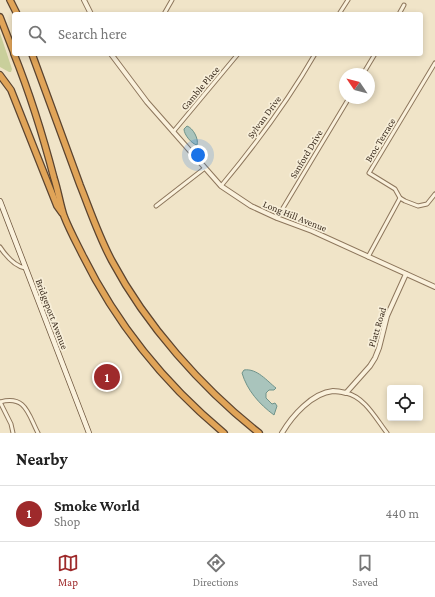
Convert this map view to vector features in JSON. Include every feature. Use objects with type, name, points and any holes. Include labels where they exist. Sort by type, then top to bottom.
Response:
[{"type":"highway","points":[[10,0],[16,12]]},
{"type":"highway","points":[[0,16],[12,49]]},
{"type":"highway","points":[[15,56],[23,77],[55,178],[64,215],[94,278],[135,340],[159,369],[182,394],[224,433]]},
{"type":"highway","points":[[33,56],[90,211],[111,259],[126,286],[161,334],[185,362],[243,421],[259,433]]},
{"type":"highway","points":[[0,75],[11,90],[57,206],[64,215]]},
{"type":"main road","name":"Bridgeport Avenue","points":[[0,200],[89,433]]},
{"type":"street","points":[[84,0],[89,12]]},
{"type":"street","points":[[165,12],[172,0]]},
{"type":"street","points":[[340,12],[348,0]]},
{"type":"street","points":[[400,12],[404,5]]},
{"type":"street","name":"Long Hill Avenue","points":[[112,56],[147,102],[221,186],[251,206],[277,218],[312,231],[435,287]]},
{"type":"street","name":"Gamble Place","points":[[173,132],[236,56]]},
{"type":"street","name":"Sylvan Drive","points":[[221,186],[298,84],[314,56]]},
{"type":"street","points":[[367,68],[374,56]]},
{"type":"street","name":"Broc Terrace","points":[[400,198],[395,189],[369,173],[435,63]]},
{"type":"street","name":"Sanford Drive","points":[[277,218],[345,104]]},
{"type":"street","points":[[156,206],[205,168]]},
{"type":"street","points":[[368,257],[400,198],[418,206],[423,206],[427,204],[435,194]]},
{"type":"street","points":[[0,247],[9,258],[21,267],[25,268]]},
{"type":"street","name":"Platt Road","points":[[346,393],[370,366],[375,358],[387,316],[406,274]]},
{"type":"street","points":[[283,431],[310,401],[318,396],[332,391],[352,394],[360,400],[387,433]]},
{"type":"street","points":[[13,433],[11,424],[0,402],[13,400],[20,402],[38,433]]},
{"type":"green space","points":[[0,33],[12,69],[11,72],[0,67]]},
{"type":"water","points":[[187,126],[195,134],[197,145],[185,134],[184,129]]},
{"type":"water","points":[[244,370],[257,373],[276,388],[274,390],[269,390],[266,393],[266,398],[272,404],[275,403],[277,406],[274,415],[263,406],[250,391],[242,373]]},
{"type":"place","name":"Smoke World","points":[[107,377]]}]
